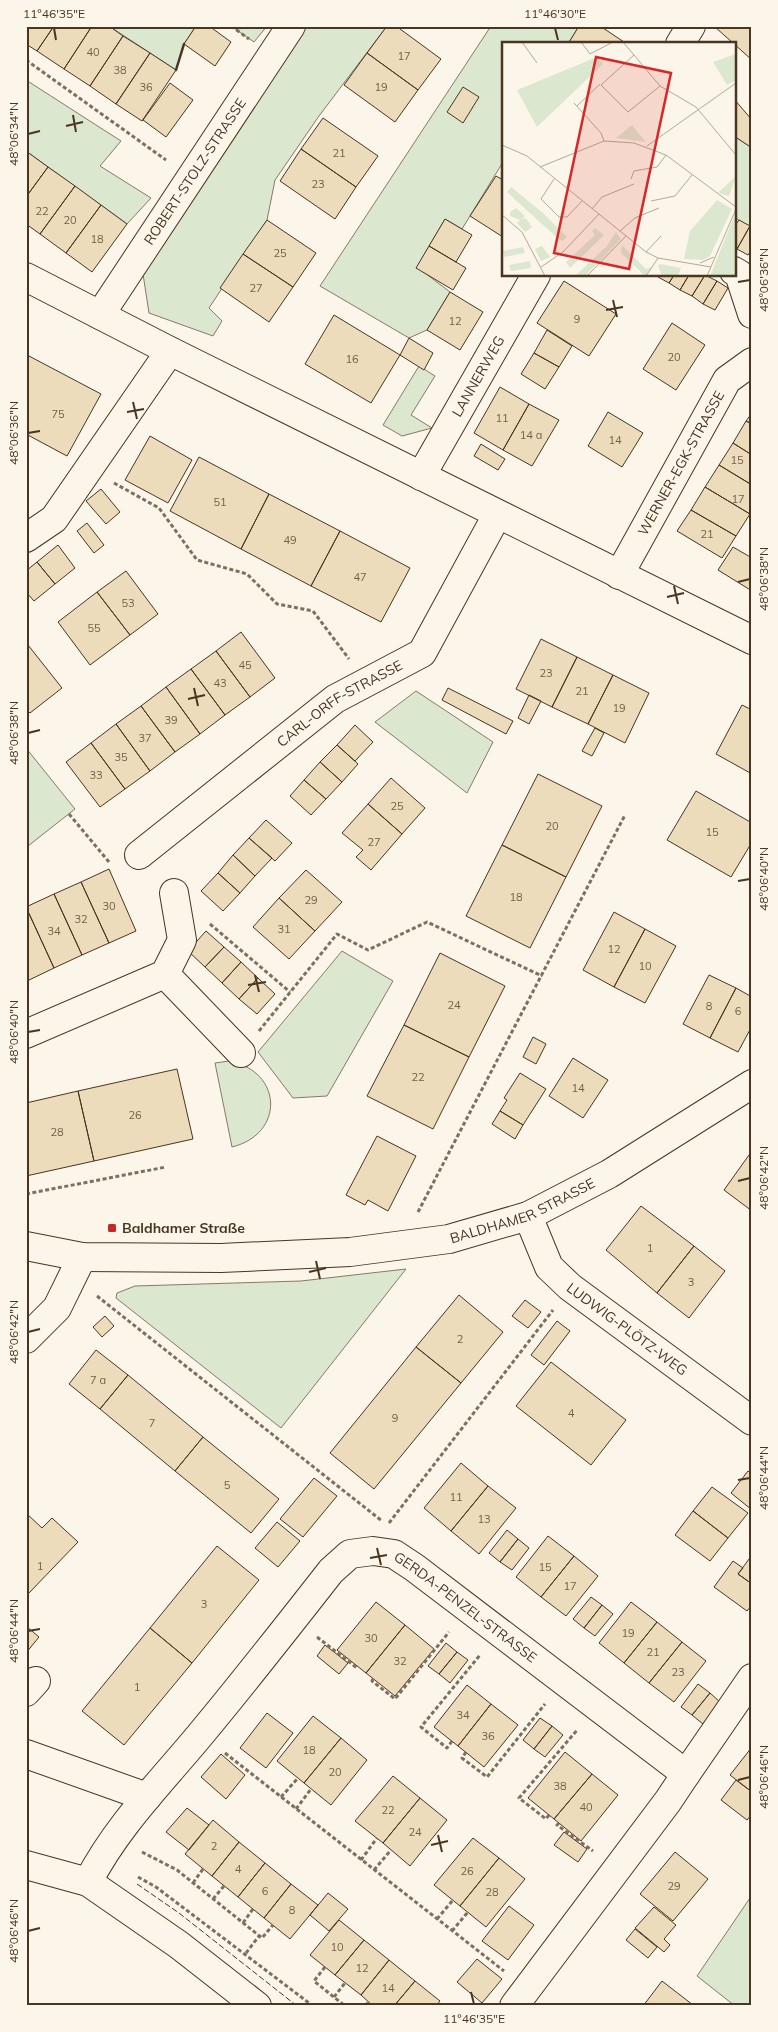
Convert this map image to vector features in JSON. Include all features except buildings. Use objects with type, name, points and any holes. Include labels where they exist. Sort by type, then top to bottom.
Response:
[{"type":"street","name":"ROBERT-STOLZ-STRASSE","points":[[100,315],[291,26]]},
{"type":"street","points":[[681,42],[691,26]]},
{"type":"street","points":[[736,272],[740,274],[752,314]]},
{"type":"street","name":"LANNERWEG","points":[[421,476],[535,276]]},
{"type":"street","points":[[26,277],[497,515],[752,640]]},
{"type":"street","points":[[26,538],[54,519],[170,351]]},
{"type":"street","name":"WERNER-EGK-STRASSE","points":[[619,575],[727,380],[752,362]]},
{"type":"street","name":"CARL-ORFF-STRASSE","points":[[139,856],[335,700],[422,652],[497,515]]},
{"type":"street","points":[[26,1034],[165,974],[182,940],[174,893]]},
{"type":"street","points":[[165,974],[241,1053]]},
{"type":"street","name":"BALDHAMER STRASSE","points":[[26,1246],[82,1257],[221,1258],[350,1252],[449,1238],[528,1216],[609,1174],[752,1084]]},
{"type":"street","name":"LUDWIG-PLÖTZ-WEG","points":[[528,1216],[549,1267],[570,1287],[752,1421]]},
{"type":"street","points":[[26,1339],[57,1308],[82,1257]]},
{"type":"street","name":"GERDA-PENZEL-STRASSE","points":[[88,1882],[100,1857],[147,1797],[201,1734],[331,1572],[350,1554],[373,1551],[394,1554],[499,1631],[686,1774]]},
{"type":"street","points":[[520,1997],[617,1869],[686,1774],[752,1678]]},
{"type":"street","points":[[26,1754],[147,1797]]},
{"type":"street","points":[[26,1864],[88,1882],[179,1944],[256,2006]]},
{"type":"path","points":[[26,60],[190,177]]},
{"type":"path","points":[[90,468],[158,508],[197,560],[247,574],[277,604],[313,611],[349,659],[376,677]]},
{"type":"path","points":[[69,814],[117,872],[139,856]]},
{"type":"path","points":[[414,1220],[625,815]]},
{"type":"path","points":[[174,893],[290,992]]},
{"type":"path","points":[[241,1053],[337,934],[368,950],[427,922],[542,976]]},
{"type":"path","points":[[26,1194],[166,1167]]},
{"type":"path","points":[[82,1257],[86,1278],[99,1300],[387,1526],[570,1287]]},
{"type":"path","points":[[373,1679],[372,1681],[395,1699],[468,1608]]},
{"type":"path","points":[[294,1618],[358,1667]]},
{"type":"path","points":[[452,1741],[447,1748],[421,1727],[499,1631]]},
{"type":"path","points":[[466,1752],[462,1758],[487,1777],[564,1680]]},
{"type":"path","points":[[549,1815],[546,1820],[519,1798],[598,1706]]},
{"type":"path","points":[[201,1734],[452,1931],[520,1997]]},
{"type":"path","points":[[281,1797],[298,1778]]},
{"type":"path","points":[[296,1809],[311,1789]]},
{"type":"path","points":[[559,1823],[557,1825],[617,1869]]},
{"type":"path","points":[[115,1838],[177,1870],[262,1938],[273,1925]]},
{"type":"path","points":[[361,1860],[377,1838]]},
{"type":"path","points":[[374,1870],[391,1850]]},
{"type":"path","points":[[193,1883],[203,1869]]},
{"type":"path","points":[[213,1900],[224,1886]]},
{"type":"path","points":[[437,1919],[453,1900]]},
{"type":"path","points":[[243,1923],[253,1909]]},
{"type":"path","points":[[452,1931],[468,1912]]},
{"type":"path","points":[[246,1953],[259,1936]]},
{"type":"path","points":[[325,1967],[314,1981],[345,2006]]},
{"type":"path","points":[[334,1997],[345,1984]]},
{"type":"green space","points":[[109,26],[196,26],[184,44],[176,70]]},
{"type":"green space","points":[[231,26],[267,26],[254,42]]},
{"type":"green space","points":[[305,26],[387,26],[319,116],[275,180],[267,220],[209,308],[222,321],[213,336],[149,313],[143,274]]},
{"type":"green space","points":[[491,26],[579,26],[569,42],[502,42],[502,164],[462,229],[445,219],[417,267],[450,292],[427,330],[409,338],[320,286]]},
{"type":"green space","points":[[26,80],[121,141],[100,166],[151,198],[127,224],[26,151]]},
{"type":"green space","points":[[736,137],[752,148],[752,228],[736,218]]},
{"type":"green space","points":[[419,366],[435,376],[411,415],[432,428],[402,436],[383,425]]},
{"type":"green space","points":[[416,691],[493,742],[467,793],[375,722]]},
{"type":"green space","points":[[26,748],[75,809],[28,846],[26,844]]},
{"type":"green space","points":[[342,951],[393,981],[327,1096],[293,1098],[258,1052]]},
{"type":"green space","points":[[229,1061],[247,1067],[260,1077],[268,1089],[271,1103],[269,1117],[261,1129],[249,1140],[232,1147],[215,1063]]},
{"type":"green space","points":[[406,1269],[281,1428],[116,1298],[117,1293],[135,1286],[301,1281]]},
{"type":"green space","points":[[752,1895],[752,2006],[735,2006],[697,1976]]},
{"type":"fence","points":[[137,1884],[179,1913],[297,2006]]},
{"type":"wall","points":[[176,70],[184,44]]},
{"type":"place","name":"Baldhamer Straße","points":[[112,1228]]}]
